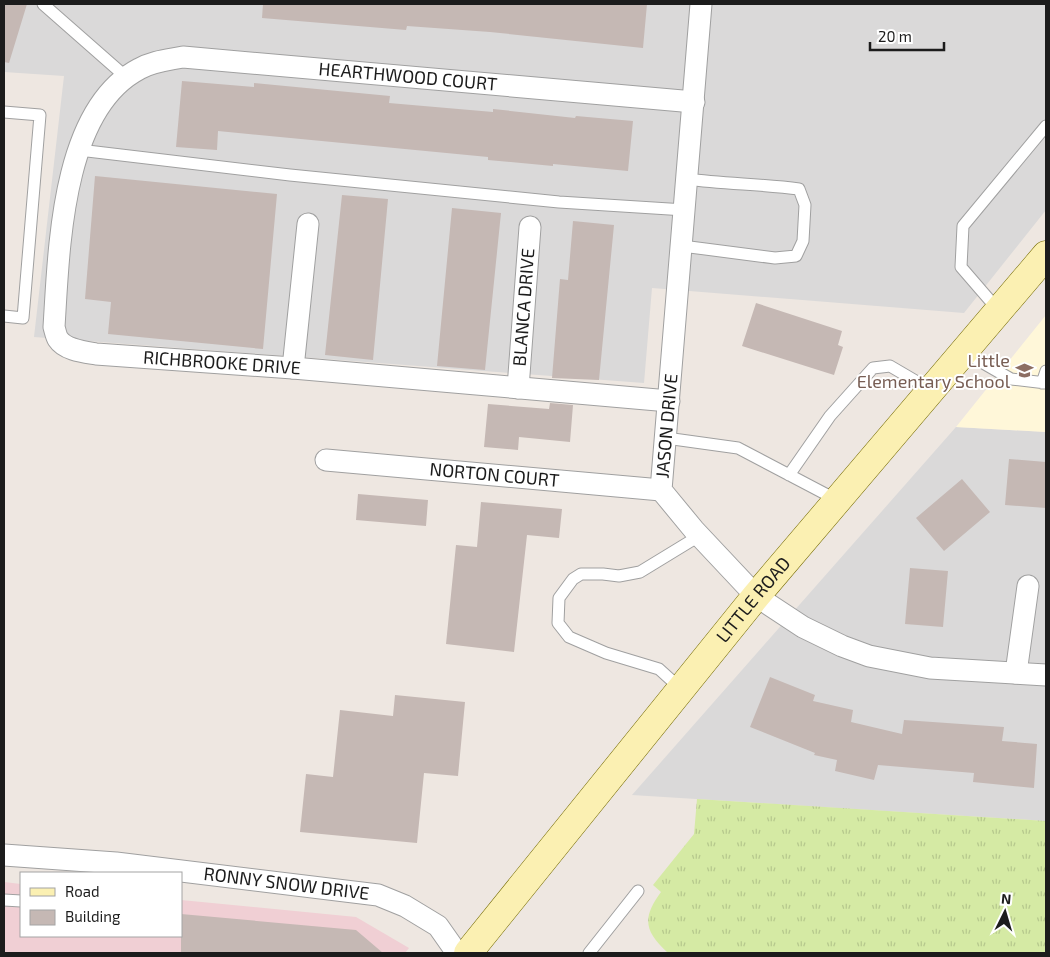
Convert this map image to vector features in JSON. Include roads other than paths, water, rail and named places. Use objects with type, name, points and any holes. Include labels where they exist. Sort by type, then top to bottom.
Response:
[{"type":"street","name":"JASON DRIVE","points":[[701,4],[661,490],[699,536],[756,596],[803,627],[842,646],[869,656],[930,668],[1046,675]]},
{"type":"street","name":"HEARTHWOOD COURT","points":[[126,78],[152,63],[183,58],[694,102]]},
{"type":"street","name":"RICHBROOKE DRIVE","points":[[126,78],[112,89],[98,106],[87,127],[70,176],[58,252],[54,327],[58,339],[65,345],[96,354],[293,368],[669,401]]},
{"type":"street","points":[[293,368],[308,224]]},
{"type":"street","name":"BLANCA DRIVE","points":[[518,388],[530,227]]},
{"type":"street","name":"LITTLE ROAD","points":[[468,953],[756,596],[1046,255]]},
{"type":"street","name":"NORTON COURT","points":[[326,460],[661,490]]},
{"type":"street","points":[[1016,673],[1028,586]]},
{"type":"street","name":"RONNY SNOW DRIVE","points":[[4,855],[81,867],[116,863],[378,894],[405,906],[438,926],[456,953]]},
{"type":"lane","points":[[42,4],[126,78]]},
{"type":"lane","points":[[4,112],[40,115],[23,318],[4,316]]},
{"type":"lane","points":[[999,311],[961,267],[963,226],[1046,126]]},
{"type":"lane","points":[[79,150],[290,175],[540,200],[685,210]]},
{"type":"lane","points":[[682,246],[775,258],[796,256],[804,241],[805,204],[799,189],[687,179]]},
{"type":"lane","points":[[964,352],[1011,379],[1044,383],[1046,371]]},
{"type":"lane","points":[[789,475],[830,416],[873,368],[890,366],[931,390]]},
{"type":"lane","points":[[666,438],[738,448],[837,500]]},
{"type":"lane","points":[[681,689],[659,669],[606,653],[569,638],[558,623],[559,598],[573,579],[581,574],[618,576],[640,572],[699,536]]},
{"type":"lane","points":[[590,953],[638,891]]},
{"type":"lane","points":[[4,900],[20,901]]},
{"type":"place","name":"Little Elementary School","points":[[1024,371]]}]
